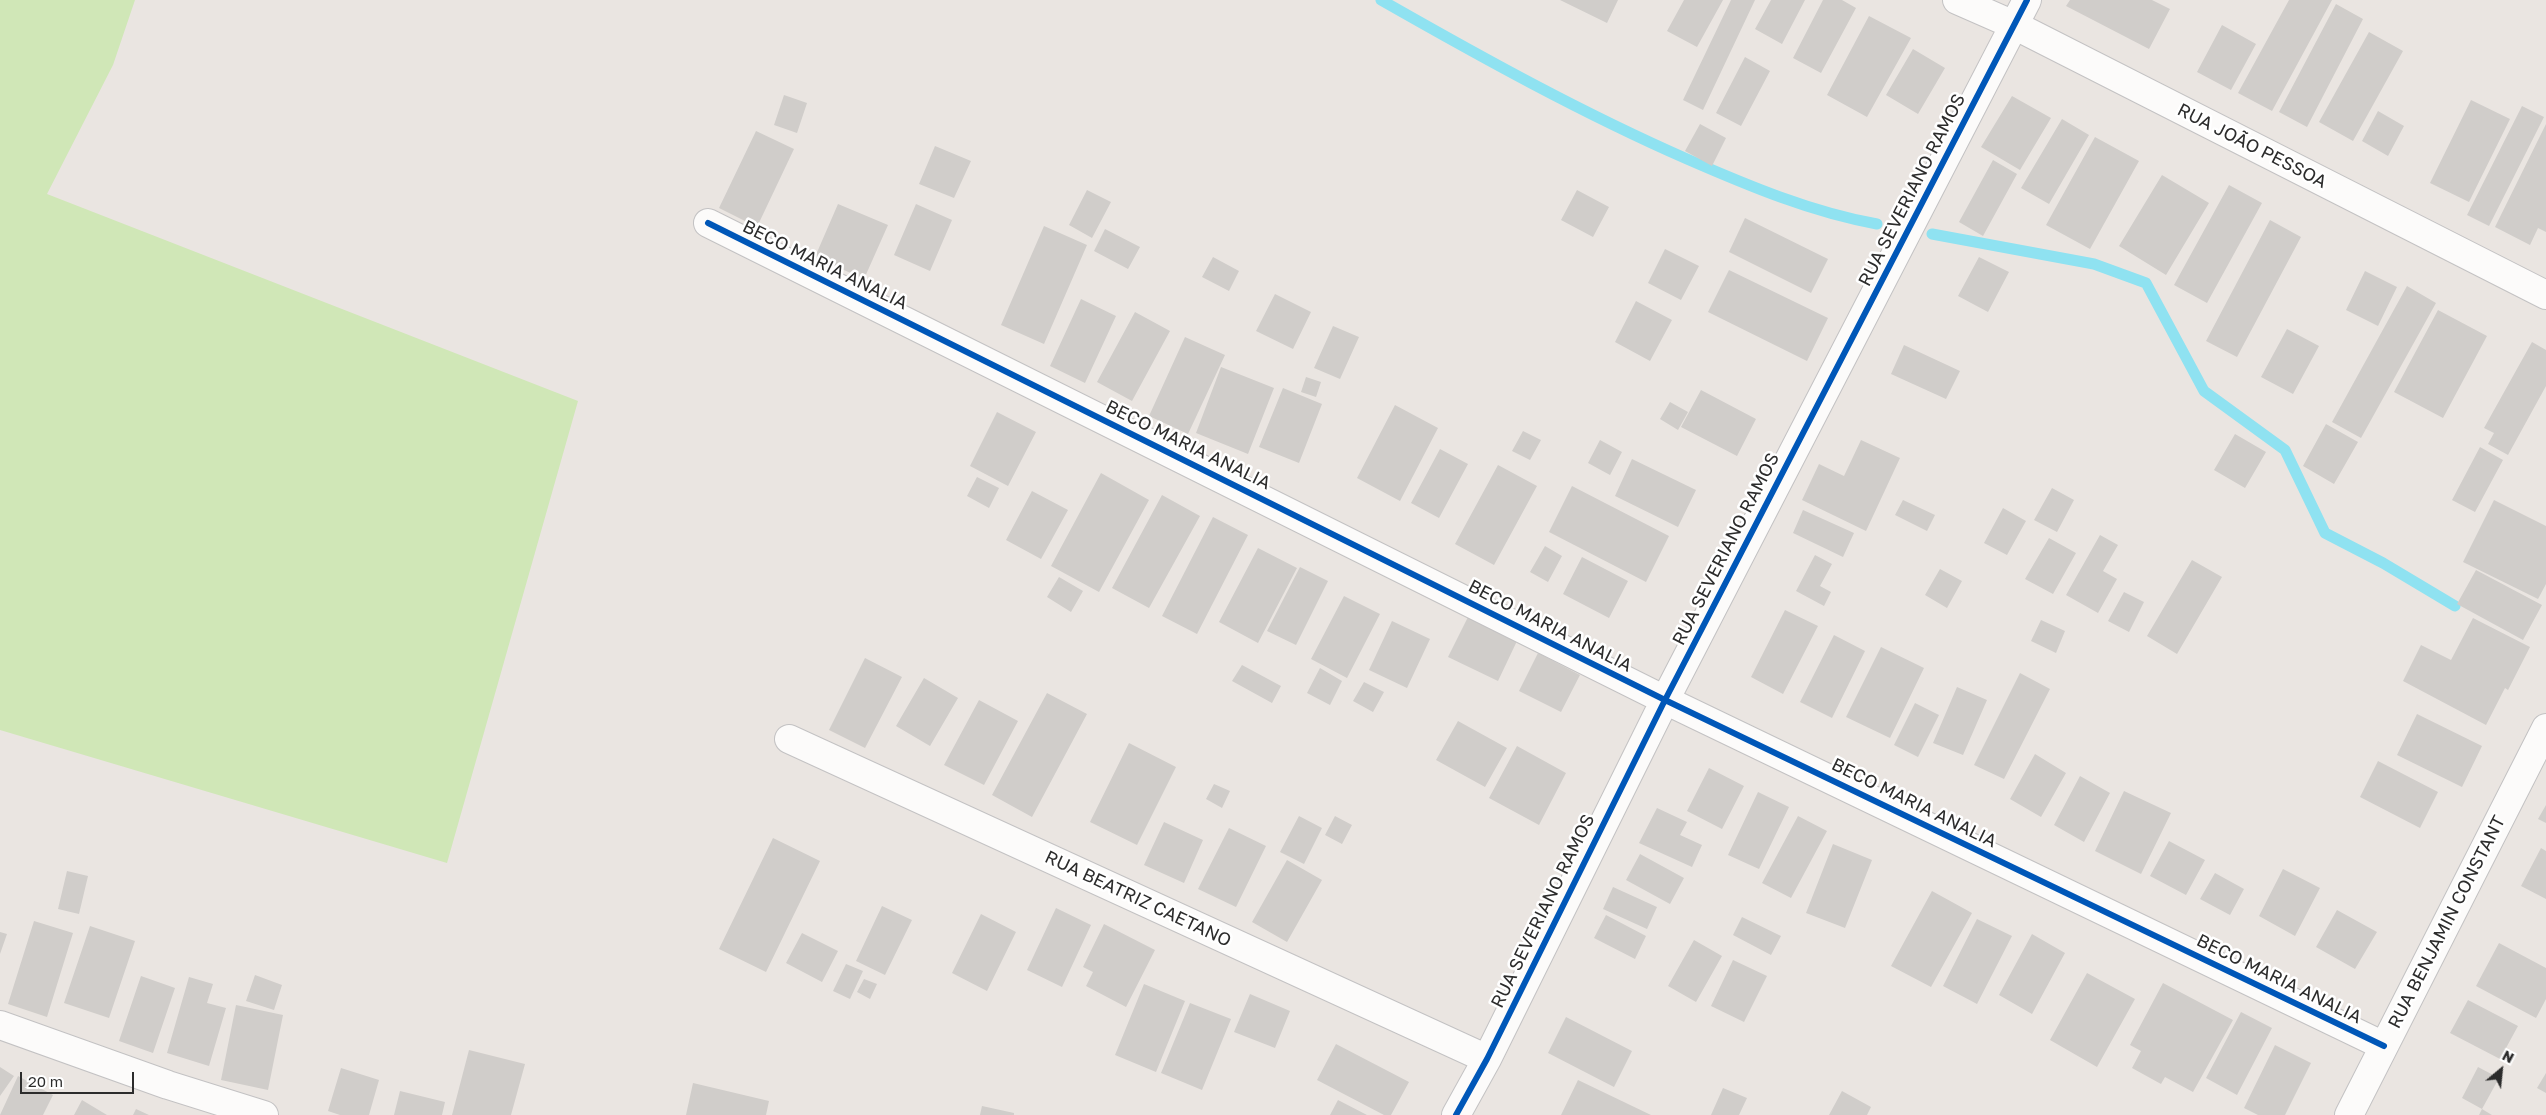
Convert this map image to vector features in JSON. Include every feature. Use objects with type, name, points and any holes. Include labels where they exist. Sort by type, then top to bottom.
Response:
[{"type":"street","name":"RUA JOÃO PESSOA","points":[[1957,0],[2014,25],[2546,296]]},
{"type":"street","name":"RUA SEVERIANO RAMOS","points":[[1456,1115],[1487,1059],[1665,700],[2027,0]]},
{"type":"street","name":"BECO MARIA ANALIA","points":[[708,223],[1665,700],[2384,1046]]},
{"type":"street","name":"RUA BENJAMIN CONSTANT","points":[[2349,1115],[2546,728]]},
{"type":"street","name":"RUA BEATRIZ CAETANO","points":[[789,739],[1487,1059]]},
{"type":"street","points":[[0,1025],[168,1085],[264,1115]]},
{"type":"green space","points":[[0,0],[135,0],[113,65],[47,194],[578,401],[447,863],[0,730]]},
{"type":"building","points":[[1560,0],[1618,0],[1607,23]]},
{"type":"building","points":[[1684,0],[1723,0],[1697,47],[1667,31]]},
{"type":"building","points":[[1731,0],[1755,0],[1703,110],[1683,100]]},
{"type":"building","points":[[1771,0],[1805,0],[1782,44],[1755,29]]},
{"type":"building","points":[[1823,0],[1842,0],[1856,8],[1821,73],[1793,58]]},
{"type":"building","points":[[2070,0],[2152,0],[2170,9],[2149,49],[2066,6]]},
{"type":"building","points":[[2289,0],[2332,0],[2272,111],[2238,93]]},
{"type":"building","points":[[2336,4],[2363,19],[2307,127],[2279,112]]},
{"type":"building","points":[[1869,16],[1911,38],[1867,117],[1827,95]]},
{"type":"building","points":[[2222,25],[2256,44],[2231,90],[2197,72]]},
{"type":"building","points":[[2369,32],[2403,51],[2353,141],[2319,122]]},
{"type":"building","points":[[1913,49],[1945,68],[1918,114],[1886,95]]},
{"type":"building","points":[[1745,57],[1770,71],[1741,126],[1716,113]]},
{"type":"building","points":[[784,95],[807,103],[797,133],[774,125]]},
{"type":"building","points":[[2012,96],[2051,118],[2020,170],[1981,147]]},
{"type":"building","points":[[2471,100],[2510,119],[2469,202],[2430,183]]},
{"type":"building","points":[[2522,106],[2544,117],[2489,226],[2467,215]]},
{"type":"building","points":[[2378,111],[2404,126],[2388,156],[2362,141]]},
{"type":"building","points":[[2062,119],[2089,135],[2049,204],[2021,188]]},
{"type":"building","points":[[1700,124],[1726,138],[1712,166],[1685,151]]},
{"type":"building","points":[[2546,124],[2546,232],[2538,228],[2530,245],[2495,227]]},
{"type":"building","points":[[756,131],[794,149],[757,227],[719,208]]},
{"type":"building","points":[[2095,137],[2139,161],[2090,249],[2046,225]]},
{"type":"building","points":[[935,146],[971,161],[954,198],[919,184]]},
{"type":"building","points":[[1993,160],[2017,174],[1983,236],[1959,222]]},
{"type":"building","points":[[2162,175],[2209,203],[2166,275],[2119,246]]},
{"type":"building","points":[[2229,185],[2262,203],[2207,303],[2174,285]]},
{"type":"building","points":[[1087,190],[1111,202],[1092,238],[1069,225]]},
{"type":"building","points":[[1577,190],[1609,207],[1593,237],[1561,220]]},
{"type":"building","points":[[838,204],[888,225],[864,279],[815,257]]},
{"type":"building","points":[[916,204],[952,220],[930,271],[894,255]]},
{"type":"building","points":[[1745,218],[1828,259],[1811,293],[1729,252]]},
{"type":"building","points":[[2270,220],[2301,237],[2237,357],[2206,341]]},
{"type":"building","points":[[1044,226],[1087,245],[1044,344],[1001,325]]},
{"type":"building","points":[[1105,229],[1140,247],[1128,269],[1094,251]]},
{"type":"building","points":[[1665,249],[1699,266],[1681,300],[1648,283]]},
{"type":"building","points":[[1213,257],[1239,271],[1229,291],[1202,277]]},
{"type":"building","points":[[1979,257],[2009,272],[1988,312],[1958,296]]},
{"type":"building","points":[[1729,270],[1828,318],[1807,361],[1708,312]]},
{"type":"building","points":[[2365,271],[2397,287],[2378,326],[2346,310]]},
{"type":"building","points":[[2407,286],[2436,303],[2361,438],[2332,422]]},
{"type":"building","points":[[1275,294],[1311,312],[1293,349],[1256,331]]},
{"type":"building","points":[[1081,299],[1116,316],[1085,383],[1050,366]]},
{"type":"building","points":[[1636,301],[1672,320],[1650,361],[1615,342]]},
{"type":"building","points":[[2438,310],[2487,336],[2443,418],[2394,392]]},
{"type":"building","points":[[1135,312],[1170,331],[1132,401],[1097,382]]},
{"type":"building","points":[[1333,326],[1359,337],[1340,379],[1314,368]]},
{"type":"building","points":[[2287,329],[2319,346],[2293,394],[2261,377]]},
{"type":"building","points":[[1185,337],[1225,355],[1188,434],[1149,416]]},
{"type":"building","points":[[2532,342],[2546,350],[2546,386],[2508,455],[2488,444],[2494,433],[2484,428]]},
{"type":"building","points":[[1904,345],[1960,371],[1946,399],[1891,374]]},
{"type":"building","points":[[1221,367],[1274,388],[1248,454],[1196,433]]},
{"type":"building","points":[[1306,377],[1321,382],[1316,397],[1301,392]]},
{"type":"building","points":[[1283,388],[1322,404],[1299,463],[1259,447]]},
{"type":"building","points":[[1701,390],[1756,419],[1737,456],[1681,427]]},
{"type":"building","points":[[1670,402],[1688,412],[1678,430],[1660,419]]},
{"type":"building","points":[[1395,405],[1438,428],[1400,501],[1357,478]]},
{"type":"building","points":[[997,412],[1036,432],[1008,486],[970,466]]},
{"type":"building","points":[[2326,424],[2358,442],[2334,484],[2303,466]]},
{"type":"building","points":[[1523,431],[1541,440],[1530,460],[1512,451]]},
{"type":"building","points":[[2235,434],[2266,452],[2245,488],[2214,470]]},
{"type":"building","points":[[1600,440],[1622,452],[1610,475],[1588,463]]},
{"type":"building","points":[[1861,440],[1900,458],[1866,531],[1802,500],[1819,464],[1844,476]]},
{"type":"building","points":[[2480,447],[2503,460],[2475,512],[2452,500]]},
{"type":"building","points":[[1440,449],[1468,464],[1439,518],[1411,503]]},
{"type":"building","points":[[1632,459],[1696,490],[1678,527],[1615,496]]},
{"type":"building","points":[[1498,465],[1537,486],[1494,565],[1455,544]]},
{"type":"building","points":[[1101,473],[1149,500],[1099,592],[1051,566]]},
{"type":"building","points":[[977,477],[999,488],[989,508],[967,496]]},
{"type":"building","points":[[1572,486],[1669,536],[1646,582],[1549,532]]},
{"type":"building","points":[[2052,488],[2074,500],[2057,532],[2034,520]]},
{"type":"building","points":[[1032,491],[1068,510],[1041,559],[1006,540]]},
{"type":"building","points":[[1162,495],[1200,516],[1149,608],[1112,588]]},
{"type":"building","points":[[1903,500],[1935,515],[1927,531],[1895,515]]},
{"type":"building","points":[[2494,500],[2546,526],[2546,584],[2538,599],[2463,562]]},
{"type":"building","points":[[2003,508],[2026,521],[2007,555],[1984,543]]},
{"type":"building","points":[[1803,510],[1854,533],[1843,557],[1793,533]]},
{"type":"building","points":[[1213,517],[1248,535],[1197,634],[1162,616]]},
{"type":"building","points":[[2100,535],[2118,545],[2103,571],[2117,579],[2098,613],[2066,595]]},
{"type":"building","points":[[2049,538],[2076,553],[2053,594],[2025,579]]},
{"type":"building","points":[[1545,546],[1562,556],[1548,582],[1530,572]]},
{"type":"building","points":[[1258,548],[1297,568],[1258,643],[1219,622]]},
{"type":"building","points":[[1815,555],[1832,564],[1820,586],[1831,592],[1824,606],[1796,591]]},
{"type":"building","points":[[1582,557],[1628,581],[1609,618],[1563,594]]},
{"type":"building","points":[[2192,560],[2222,577],[2177,654],[2147,636]]},
{"type":"building","points":[[1300,567],[1328,581],[1296,645],[1267,631]]},
{"type":"building","points":[[1940,569],[1962,581],[1947,608],[1925,595]]},
{"type":"building","points":[[2476,570],[2542,605],[2523,640],[2457,604]]},
{"type":"building","points":[[1059,577],[1083,591],[1071,612],[1047,597]]},
{"type":"building","points":[[2124,592],[2144,602],[2129,632],[2108,621]]},
{"type":"building","points":[[1344,596],[1380,614],[1347,678],[1311,659]]},
{"type":"building","points":[[1785,610],[1818,626],[1783,694],[1751,677]]},
{"type":"building","points":[[1468,617],[1517,641],[1498,681],[1448,657]]},
{"type":"building","points":[[2473,618],[2530,647],[2508,690],[2505,688],[2486,725],[2403,681],[2421,645],[2451,660]]},
{"type":"building","points":[[2041,620],[2065,631],[2056,653],[2031,641]]},
{"type":"building","points":[[1392,621],[1430,639],[1407,688],[1369,670]]},
{"type":"building","points":[[1834,635],[1865,651],[1832,718],[1800,702]]},
{"type":"building","points":[[1881,647],[1924,668],[1890,738],[1846,717]]},
{"type":"building","points":[[1538,653],[1580,675],[1561,712],[1519,691]]},
{"type":"building","points":[[865,658],[902,677],[865,748],[829,730]]},
{"type":"building","points":[[1242,665],[1281,686],[1272,703],[1232,681]]},
{"type":"building","points":[[1320,668],[1342,681],[1330,705],[1307,693]]},
{"type":"building","points":[[2020,673],[2050,689],[2004,779],[1974,765]]},
{"type":"building","points":[[924,678],[958,698],[930,746],[896,726]]},
{"type":"building","points":[[1364,682],[1384,692],[1373,712],[1353,701]]},
{"type":"building","points":[[1957,687],[1987,700],[1963,755],[1933,743]]},
{"type":"building","points":[[1047,693],[1087,714],[1032,817],[992,795]]},
{"type":"building","points":[[979,700],[1018,721],[984,785],[944,765]]},
{"type":"building","points":[[1915,703],[1939,715],[1918,757],[1894,745]]},
{"type":"building","points":[[2417,714],[2482,746],[2462,787],[2397,755]]},
{"type":"building","points":[[1458,721],[1507,748],[1485,787],[1436,760]]},
{"type":"building","points":[[1129,743],[1176,767],[1137,845],[1090,822]]},
{"type":"building","points":[[1517,746],[1566,773],[1539,825],[1489,798]]},
{"type":"building","points":[[2035,754],[2066,773],[2041,817],[2010,799]]},
{"type":"building","points":[[2378,761],[2438,792],[2420,828],[2360,797]]},
{"type":"building","points":[[1709,768],[1744,786],[1722,829],[1687,811]]},
{"type":"building","points":[[2080,776],[2110,793],[2084,842],[2054,825]]},
{"type":"building","points":[[1214,784],[1230,791],[1222,808],[1206,799]]},
{"type":"building","points":[[2124,791],[2171,813],[2141,874],[2095,851]]},
{"type":"building","points":[[1758,792],[1789,807],[1759,869],[1728,855]]},
{"type":"building","points":[[2546,805],[2546,823],[2538,819]]},
{"type":"building","points":[[1657,808],[1687,822],[1680,835],[1702,845],[1692,867],[1639,843]]},
{"type":"building","points":[[1299,816],[1322,828],[1304,864],[1280,852]]},
{"type":"building","points":[[1335,816],[1352,825],[1342,844],[1325,835]]},
{"type":"building","points":[[1798,816],[1827,831],[1791,898],[1762,883]]},
{"type":"building","points":[[1164,822],[1203,840],[1184,883],[1144,865]]},
{"type":"building","points":[[1229,828],[1266,846],[1236,907],[1198,889]]},
{"type":"building","points":[[773,838],[820,861],[766,972],[719,949]]},
{"type":"building","points":[[2169,841],[2205,860],[2186,895],[2150,876]]},
{"type":"building","points":[[1833,844],[1872,860],[1845,928],[1806,913]]},
{"type":"building","points":[[2541,848],[2546,851],[2546,899],[2521,886]]},
{"type":"building","points":[[1640,854],[1684,878],[1670,904],[1626,880]]},
{"type":"building","points":[[1287,860],[1322,880],[1287,942],[1252,922]]},
{"type":"building","points":[[2283,869],[2320,888],[2295,936],[2259,916]]},
{"type":"building","points":[[67,871],[88,876],[79,914],[58,909]]},
{"type":"building","points":[[2215,873],[2244,889],[2230,915],[2200,899]]},
{"type":"building","points":[[1613,887],[1657,907],[1647,929],[1603,909]]},
{"type":"building","points":[[1932,891],[1972,913],[1931,987],[1891,966]]},
{"type":"building","points":[[882,906],[912,920],[885,975],[856,961]]},
{"type":"building","points":[[1056,908],[1091,925],[1062,987],[1027,970]]},
{"type":"building","points":[[2337,910],[2377,932],[2355,969],[2316,947]]},
{"type":"building","points":[[981,914],[1016,932],[987,991],[952,973]]},
{"type":"building","points":[[1606,915],[1646,936],[1635,959],[1594,938]]},
{"type":"building","points":[[1742,917],[1781,936],[1771,955],[1733,935]]},
{"type":"building","points":[[1977,919],[2012,936],[1977,1004],[1943,986]]},
{"type":"building","points":[[34,921],[73,933],[47,1017],[8,1004]]},
{"type":"building","points":[[1104,924],[1155,950],[1126,1007],[1086,986],[1093,972],[1083,967]]},
{"type":"building","points":[[90,926],[135,941],[109,1018],[64,1003]]},
{"type":"building","points":[[0,932],[7,934],[0,954]]},
{"type":"building","points":[[802,933],[838,951],[822,982],[786,963]]},
{"type":"building","points":[[2032,934],[2065,953],[2032,1014],[1999,995]]},
{"type":"building","points":[[1694,940],[1722,956],[1696,1002],[1668,986]]},
{"type":"building","points":[[2499,943],[2546,968],[2546,999],[2536,1018],[2476,986]]},
{"type":"building","points":[[1733,960],[1767,976],[1744,1022],[1711,1006]]},
{"type":"building","points":[[846,964],[863,971],[850,999],[833,991]]},
{"type":"building","points":[[2087,973],[2135,999],[2097,1067],[2050,1040]]},
{"type":"building","points":[[255,975],[282,985],[274,1010],[246,1001]]},
{"type":"building","points":[[141,976],[175,988],[153,1053],[119,1041]]},
{"type":"building","points":[[189,977],[213,984],[207,1003],[226,1008],[209,1066],[167,1053]]},
{"type":"building","points":[[864,979],[877,984],[870,999],[857,992]]},
{"type":"building","points":[[2163,983],[2233,1020],[2193,1092],[2165,1077],[2161,1084],[2132,1068],[2141,1051],[2130,1045]]},
{"type":"building","points":[[1144,984],[1185,1001],[1156,1072],[1115,1055]]},
{"type":"building","points":[[1250,994],[1290,1011],[1275,1048],[1234,1032]]},
{"type":"building","points":[[2468,1000],[2518,1026],[2500,1059],[2450,1033]]},
{"type":"building","points":[[1190,1003],[1231,1019],[1202,1090],[1161,1073]]},
{"type":"building","points":[[236,1005],[283,1015],[268,1090],[221,1080]]},
{"type":"building","points":[[2241,1012],[2272,1028],[2237,1095],[2206,1078]]},
{"type":"building","points":[[1566,1017],[1632,1051],[1614,1087],[1548,1053]]},
{"type":"building","points":[[1336,1044],[1409,1082],[1391,1115],[1384,1115],[1317,1080]]},
{"type":"building","points":[[2275,1045],[2311,1063],[2285,1115],[2258,1115],[2244,1108]]},
{"type":"building","points":[[469,1050],[525,1064],[511,1115],[452,1115]]},
{"type":"building","points":[[0,1067],[14,1076],[0,1096]]},
{"type":"building","points":[[2478,1067],[2499,1078],[2482,1109],[2462,1098]]},
{"type":"building","points":[[341,1068],[379,1080],[369,1115],[340,1115],[328,1111]]},
{"type":"building","points":[[2546,1073],[2546,1093],[2537,1088]]},
{"type":"building","points":[[18,1076],[53,1095],[43,1115],[0,1115]]},
{"type":"building","points":[[1578,1080],[1651,1115],[1561,1115]]},
{"type":"building","points":[[693,1083],[769,1101],[766,1115],[686,1115]]},
{"type":"building","points":[[1723,1088],[1747,1098],[1739,1115],[1711,1115]]},
{"type":"building","points":[[400,1091],[445,1102],[442,1115],[394,1115]]},
{"type":"building","points":[[1842,1091],[1871,1107],[1867,1115],[1829,1115]]},
{"type":"building","points":[[82,1100],[107,1115],[74,1115]]},
{"type":"building","points":[[1338,1100],[1367,1115],[1330,1115]]},
{"type":"building","points":[[982,1106],[1014,1113],[1014,1115],[980,1115]]},
{"type":"building","points":[[136,1109],[149,1115],[133,1115]]},
{"type":"building","points":[[2482,1109],[2492,1115],[2479,1115]]},
{"type":"waterway","points":[[1381,0],[1532,84],[1609,123],[1687,159],[1804,205],[1828,213],[1877,224]]},
{"type":"waterway","points":[[1932,234],[2094,264],[2146,283],[2204,391],[2285,450],[2325,533],[2383,563],[2455,606]]},
{"type":"cycle path","points":[[1456,1115],[1487,1059],[1665,700],[2027,0]]},
{"type":"cycle path","points":[[708,223],[1665,700],[2384,1046]]}]
